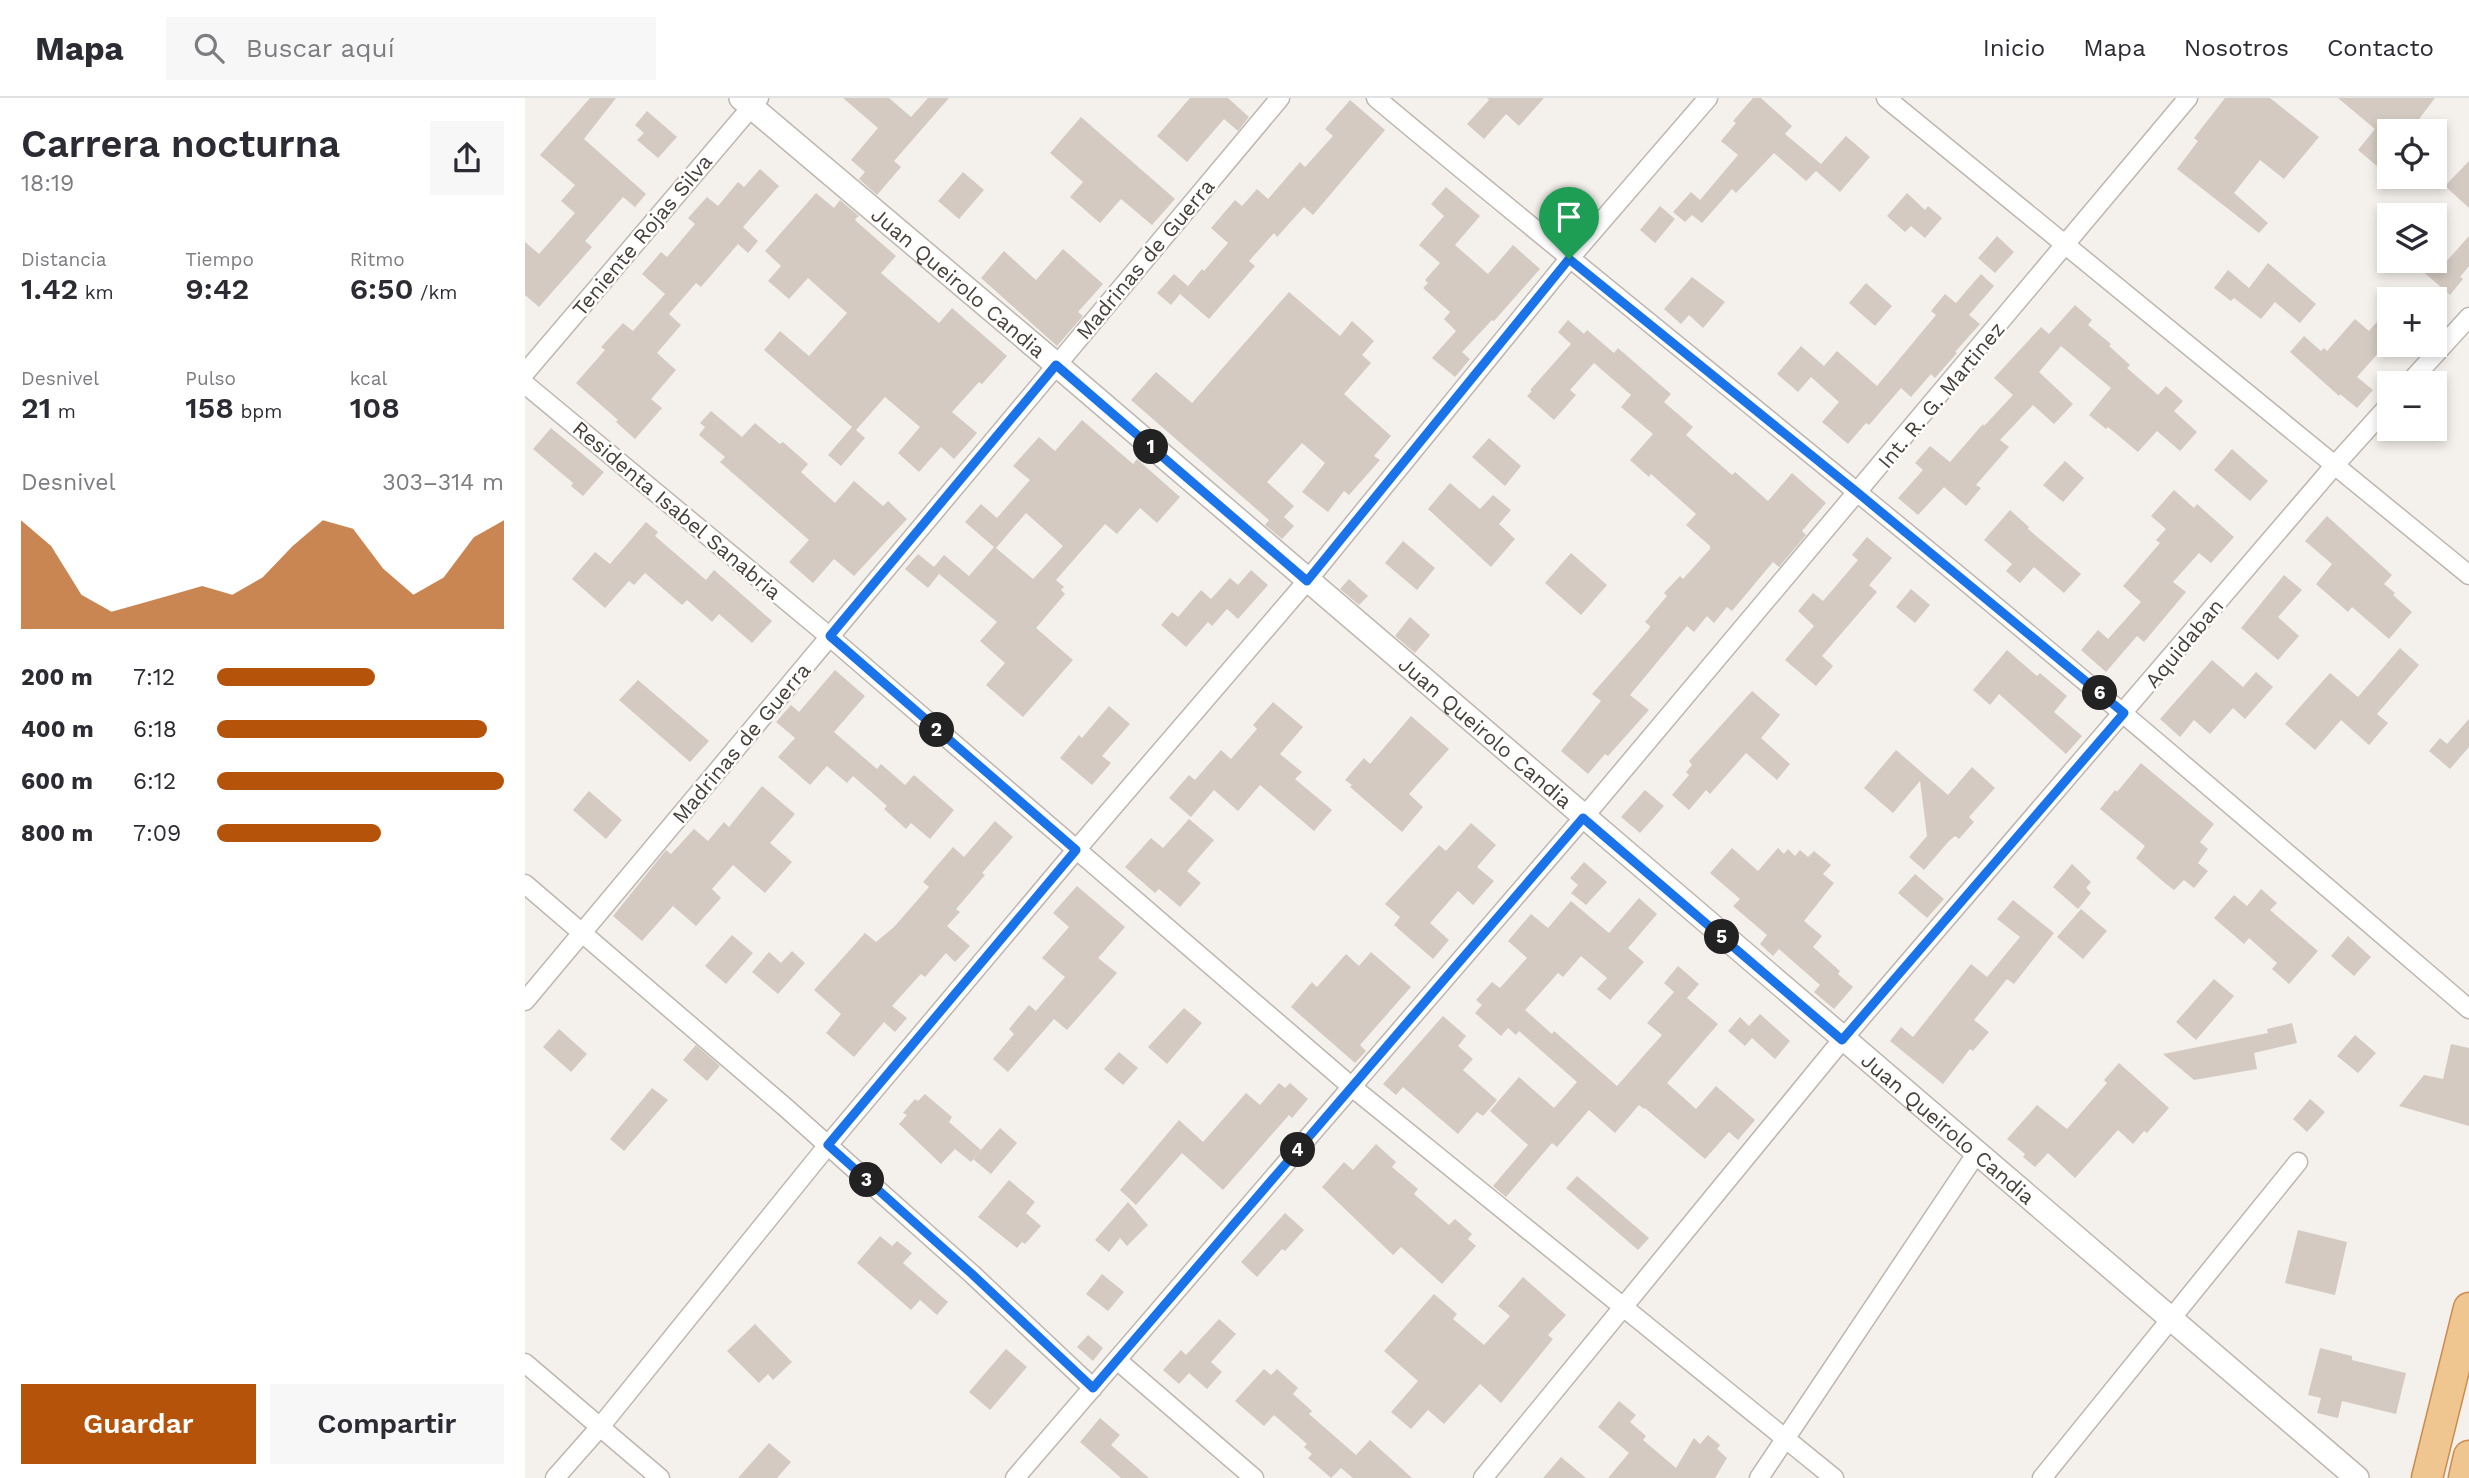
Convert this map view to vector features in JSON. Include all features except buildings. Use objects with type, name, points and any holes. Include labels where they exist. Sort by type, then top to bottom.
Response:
[{"type":"highway","points":[[2427,1478],[2465,1343],[2469,1308]]},
{"type":"highway","points":[[2463,1478],[2469,1456]]},
{"type":"street","name":"Madrinas de Guerra","points":[[525,1001],[1280,98]]},
{"type":"street","points":[[1376,98],[2124,713],[2469,1009]]},
{"type":"street","points":[[555,1478],[600,1427],[828,1145],[1307,581],[1569,259],[1708,98]]},
{"type":"street","points":[[1887,98],[2469,575]]},
{"type":"street","name":"Int. R. G. Martinez","points":[[1015,1478],[1583,818],[2188,98]]},
{"type":"street","name":"Juan Queirolo Candia","points":[[750,101],[1842,1040],[2357,1478]]},
{"type":"street","name":"Teniente Rojas Silva","points":[[525,373],[750,101]]},
{"type":"street","points":[[2420,371],[2469,317]]},
{"type":"street","name":"Residenta Isabel Sanabria","points":[[525,384],[830,636],[1352,1087],[1834,1478]]},
{"type":"street","name":"Aquidaban","points":[[1483,1478],[1842,1040],[2377,418]]},
{"type":"street","points":[[525,884],[828,1145],[972,1274],[1093,1388]]},
{"type":"street","points":[[1759,1478],[1976,1154]]},
{"type":"street","points":[[2042,1478],[2298,1163]]},
{"type":"street","points":[[1117,1360],[1254,1478]]},
{"type":"street","points":[[525,1363],[660,1478]]},
{"type":"route","points":[[1569,259],[2124,713],[1842,1040],[1583,818],[1093,1388],[972,1274],[828,1145],[1076,850],[830,636],[1056,365],[1307,581],[1569,259]]}]
